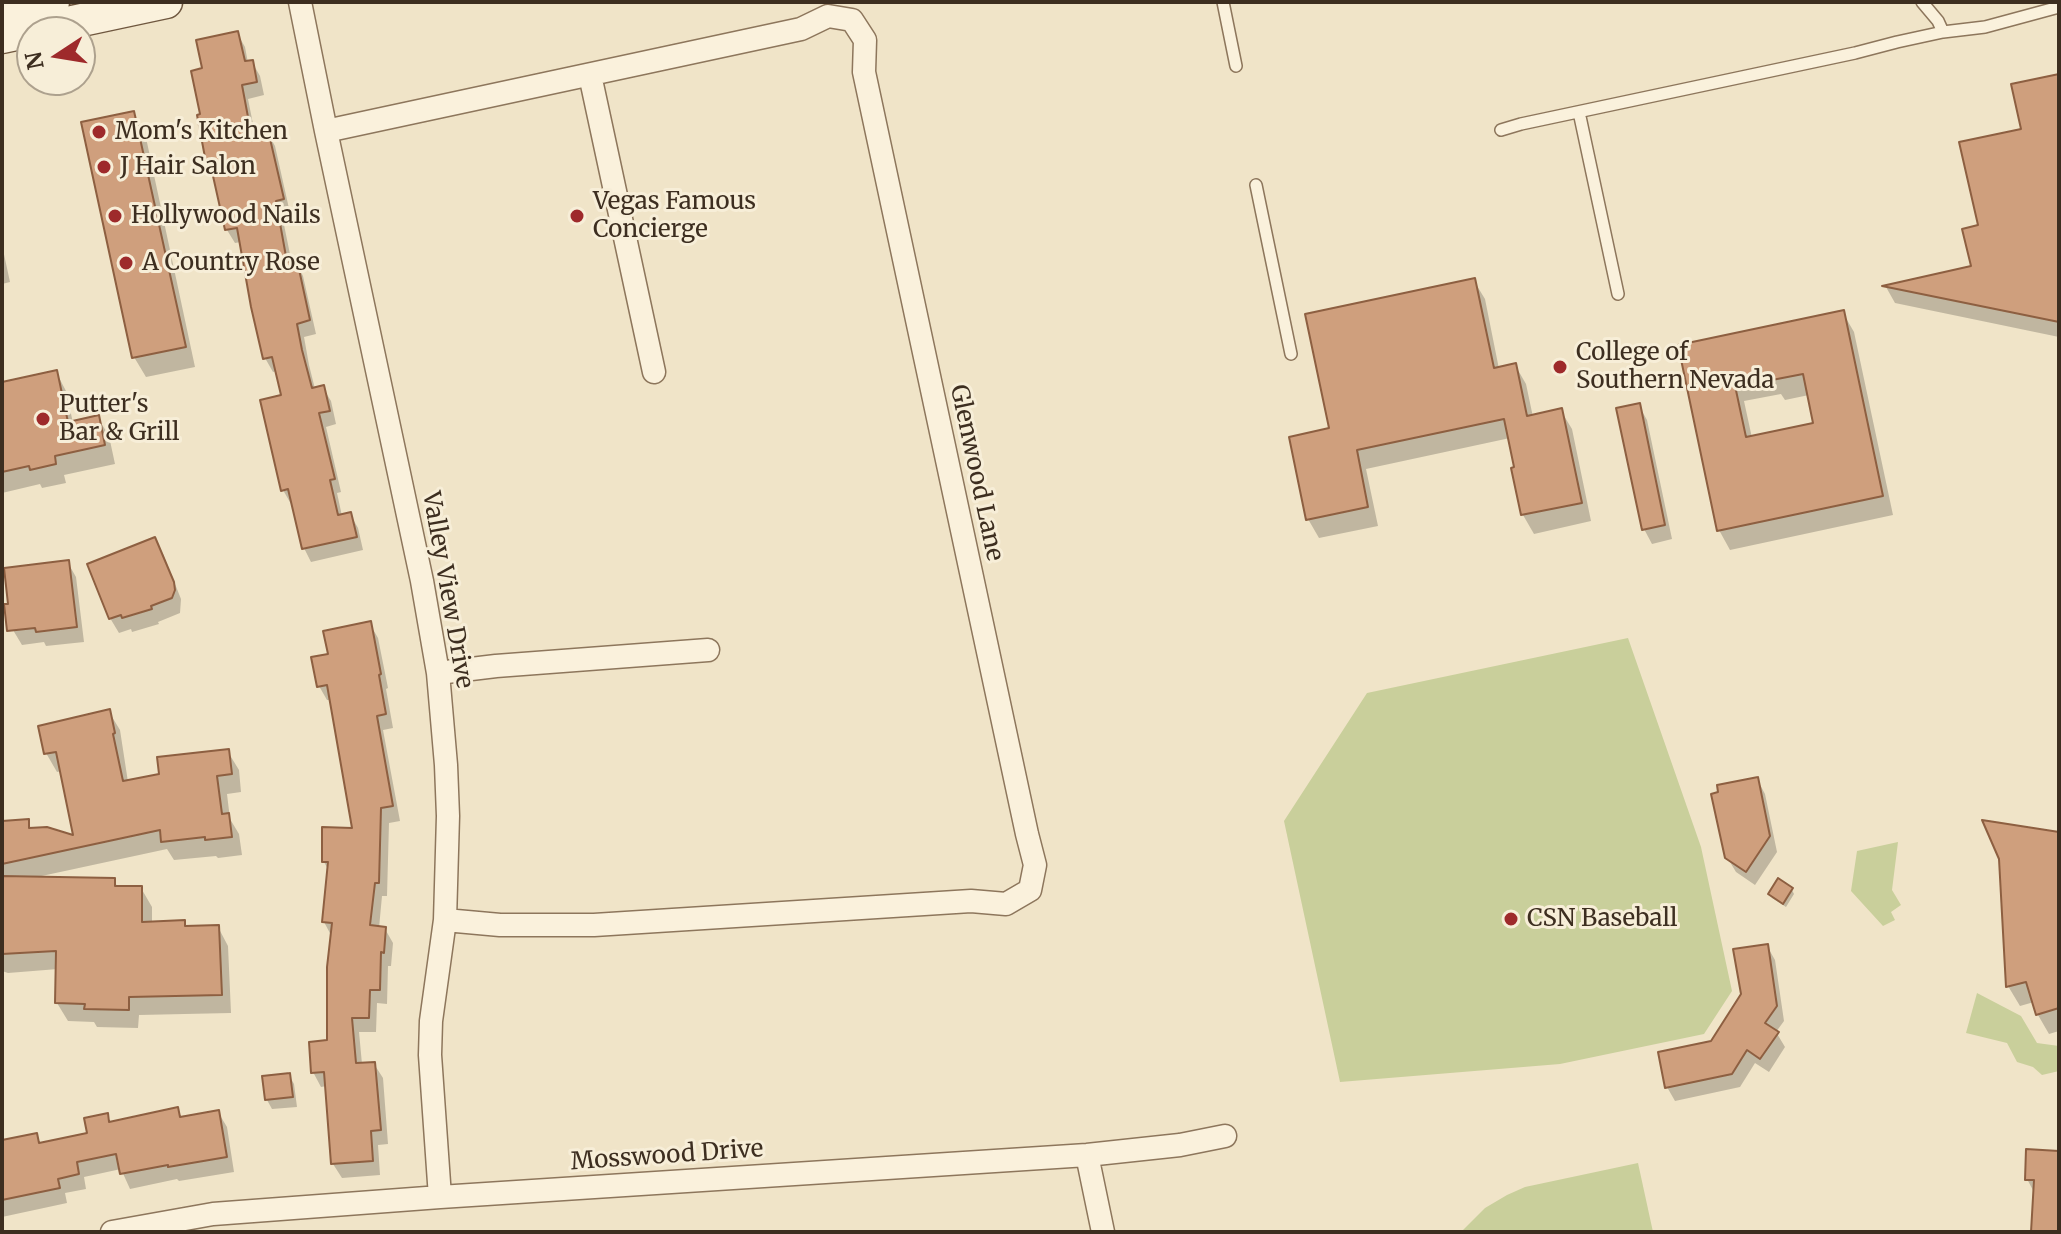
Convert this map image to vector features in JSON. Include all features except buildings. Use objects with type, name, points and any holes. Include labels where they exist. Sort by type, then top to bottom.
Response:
[{"type":"main road","points":[[2,14],[53,2]]},
{"type":"main road","points":[[2,37],[166,2]]},
{"type":"street","name":"Valley View Drive","points":[[300,2],[422,581],[438,673],[448,816],[445,920],[431,1021],[430,1055],[440,1197]]},
{"type":"street","name":"Glenwood Lane","points":[[326,131],[801,29],[828,16],[852,20],[865,40],[864,72],[1035,865],[1030,890],[1006,904],[971,901],[594,925],[500,925],[445,920]]},
{"type":"street","points":[[590,75],[654,372]]},
{"type":"street","points":[[438,673],[708,650]]},
{"type":"street","name":"Mosswood Drive","points":[[112,1232],[213,1214],[1087,1155],[1180,1145],[1225,1136]]},
{"type":"street","points":[[1087,1155],[1103,1232]]},
{"type":"lane","points":[[1223,2],[1236,66]]},
{"type":"lane","points":[[1922,2],[1943,32]]},
{"type":"lane","points":[[1501,130],[1943,32],[1985,27],[2059,7]]},
{"type":"lane","points":[[1579,112],[1618,294]]},
{"type":"lane","points":[[1256,185],[1291,354]]},
{"type":"green space","name":"CSN Baseball","points":[[1628,638],[1701,847],[1732,991],[1704,1034],[1560,1064],[1340,1082],[1284,821],[1367,693]]},
{"type":"green space","points":[[1898,842],[1892,890],[1901,905],[1891,912],[1895,920],[1883,926],[1851,891],[1857,851]]},
{"type":"green space","points":[[1977,993],[2021,1016],[2037,1043],[2059,1046],[2059,1071],[2042,1075],[2033,1067],[2017,1062],[2007,1043],[1966,1033]]},
{"type":"green space","points":[[1638,1163],[1653,1232],[1461,1232],[1485,1208],[1525,1187]]},
{"type":"place","name":"Mom's Kitchen","points":[[99,132]]},
{"type":"place","name":"J Hair Salon","points":[[104,167]]},
{"type":"place","name":"Hollywood Nails","points":[[115,216]]},
{"type":"place","name":"Vegas Famous Concierge","points":[[577,216]]},
{"type":"place","name":"A Country Rose","points":[[126,263]]},
{"type":"place","name":"College of Southern Nevada","points":[[1560,367]]},
{"type":"place","name":"Putter's Bar & Grill","points":[[43,419]]},
{"type":"place","name":"CSN Baseball","points":[[1511,919]]}]
